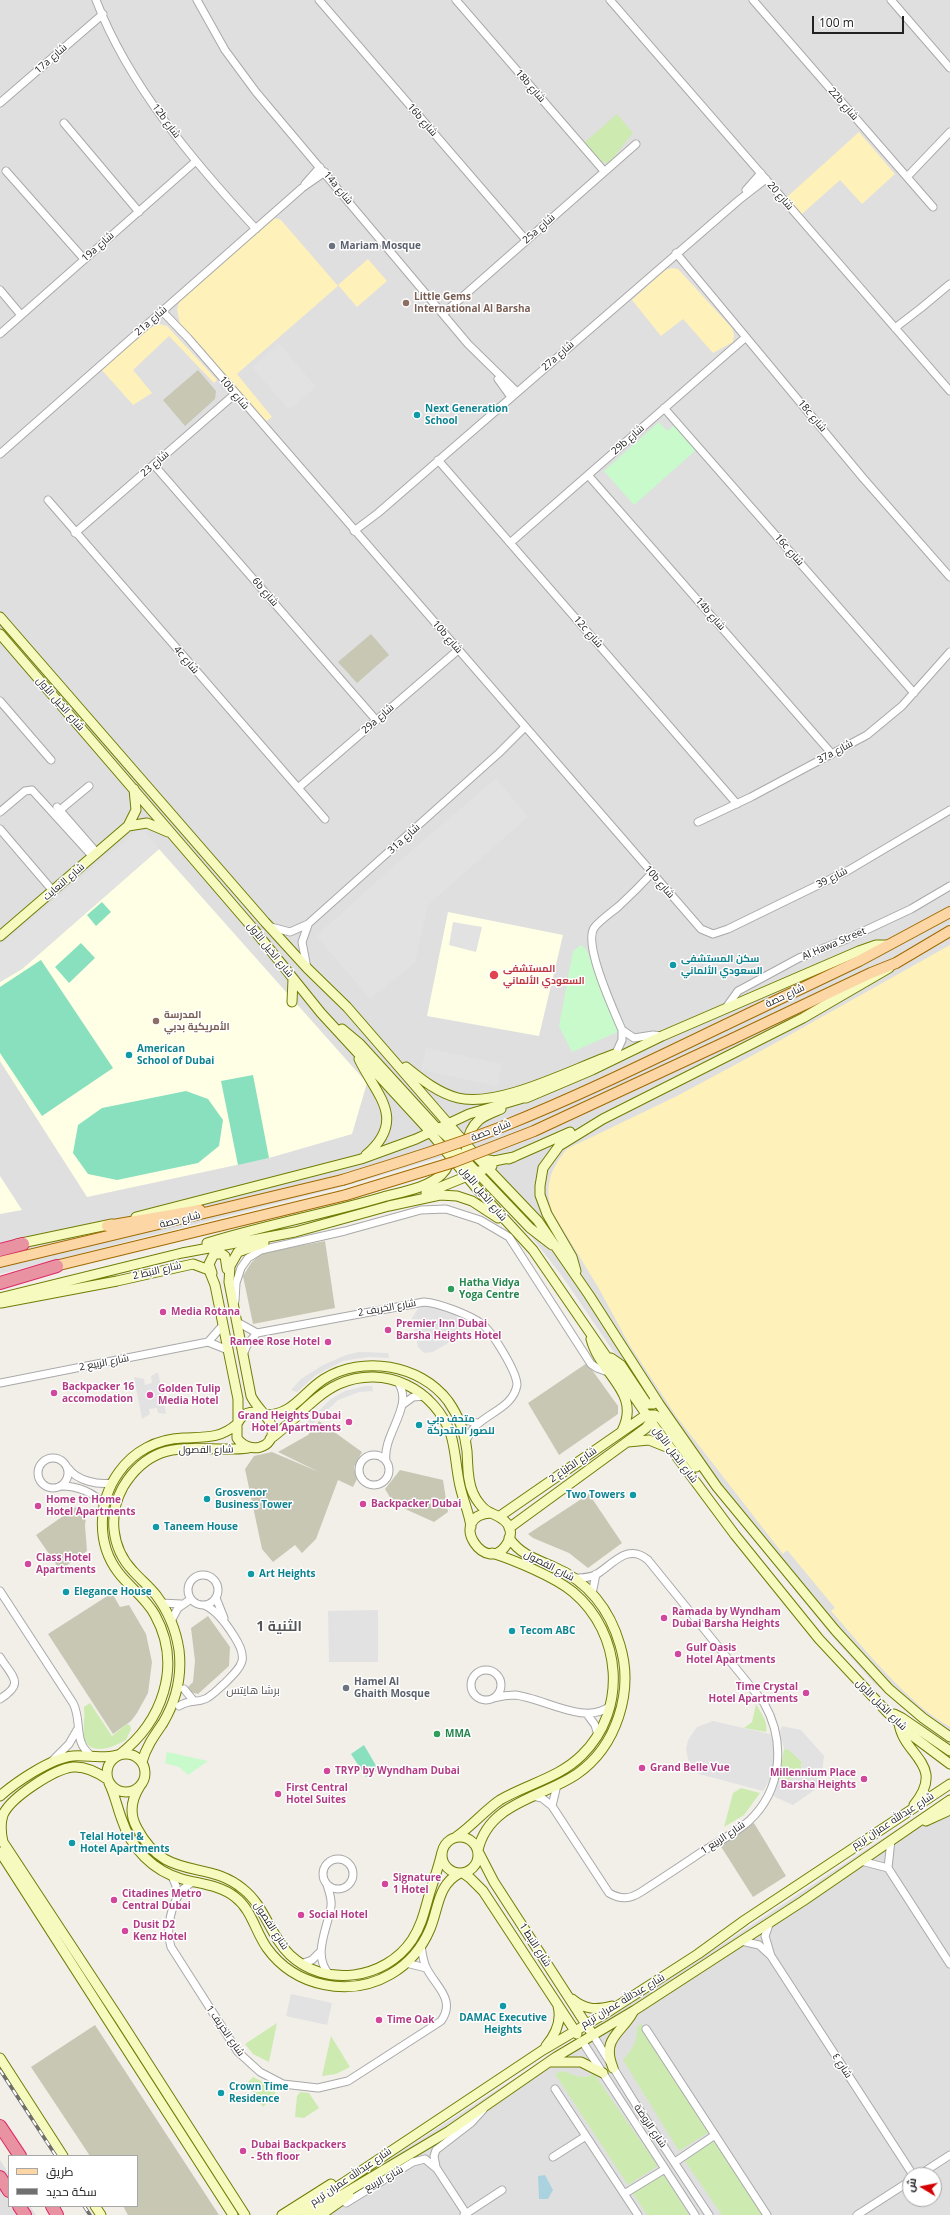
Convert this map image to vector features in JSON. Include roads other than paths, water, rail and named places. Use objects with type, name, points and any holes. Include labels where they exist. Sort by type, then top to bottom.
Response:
[{"type":"highway","points":[[0,1250],[23,1244]]},
{"type":"highway","points":[[0,1283],[57,1266]]},
{"type":"highway","points":[[0,2126],[19,2155]]},
{"type":"highway","points":[[0,2177],[8,2189]]},
{"type":"main road","name":"شارع الخيل الأول","points":[[0,617],[267,924],[391,1055],[448,1123],[467,1152],[478,1158],[538,1222],[578,1278],[657,1401],[718,1487],[835,1630],[873,1672],[905,1704],[949,1736]]},
{"type":"main road","points":[[0,622],[10,628]]},
{"type":"main road","name":"شارع الخيل الأول","points":[[0,634],[134,789],[328,1020],[451,1147],[471,1176],[511,1227],[533,1250],[590,1334],[651,1417],[658,1431],[671,1449],[792,1607],[845,1670],[888,1713],[950,1764]]},
{"type":"main road","name":"شارع النعايت","points":[[0,936],[128,826],[136,810],[134,789]]},
{"type":"main road","points":[[128,826],[147,823],[172,834]]},
{"type":"main road","name":"شارع حصة","points":[[0,1262],[342,1180],[448,1147],[509,1124],[725,1025],[888,945],[950,912]]},
{"type":"main road","name":"شارع حصة","points":[[0,1279],[346,1195],[454,1162],[534,1131],[871,973],[896,963],[950,931]]},
{"type":"main road","points":[[554,1246],[530,1228],[471,1176],[467,1152],[469,1135],[479,1120],[530,1096],[592,1070],[662,1036],[868,947],[888,945]]},
{"type":"main road","points":[[389,1206],[471,1176],[603,1119],[785,1027],[865,984],[896,963]]},
{"type":"main road","points":[[292,1002],[294,979]]},
{"type":"main road","points":[[328,1020],[345,1031],[360,1044],[434,1130],[451,1147],[467,1152]]},
{"type":"main road","points":[[391,1055],[440,1091],[457,1098],[476,1100],[505,1095],[616,1053],[649,1043]]},
{"type":"main road","points":[[358,1052],[360,1061],[381,1095],[386,1115],[385,1128],[380,1141],[361,1159]]},
{"type":"main road","points":[[107,1226],[179,1205],[304,1175],[361,1159],[492,1106],[530,1096]]},
{"type":"main road","points":[[578,1278],[569,1252],[543,1204],[540,1195],[541,1176],[547,1160],[558,1146],[603,1119]]},
{"type":"main road","points":[[182,1253],[230,1236],[338,1209],[423,1185],[435,1180],[443,1173],[451,1147],[448,1123]]},
{"type":"main road","points":[[478,1158],[494,1161],[514,1157]]},
{"type":"main road","points":[[228,1282],[230,1266],[238,1252],[295,1232],[389,1206],[440,1195],[457,1196],[479,1204],[511,1227]]},
{"type":"main road","points":[[0,1244],[23,1244],[107,1226],[232,1206]]},
{"type":"main road","points":[[0,1298],[182,1253],[295,1232]]},
{"type":"main road","points":[[215,1285],[209,1264],[211,1257],[218,1253],[225,1256],[227,1259],[228,1282],[251,1396],[268,1419],[272,1428],[270,1439]]},
{"type":"main road","name":"شارع النبط 2","points":[[0,1303],[116,1281],[193,1264],[209,1270],[215,1285],[238,1400],[237,1422]]},
{"type":"main road","points":[[590,1334],[594,1350],[628,1404],[629,1415],[621,1432]]},
{"type":"main road","points":[[606,1356],[620,1366],[647,1404],[653,1404],[657,1401]]},
{"type":"main road","points":[[373,1365],[394,1368],[423,1379],[443,1396],[458,1418],[466,1442],[468,1476],[472,1491],[480,1504],[490,1513],[500,1516],[509,1528],[509,1538],[501,1550],[492,1553],[482,1552],[475,1546],[470,1537],[471,1527],[460,1486],[451,1435],[442,1415],[426,1396],[417,1389],[397,1381],[365,1377],[338,1384],[322,1395],[294,1421],[262,1447],[248,1448],[237,1438],[237,1422],[246,1414],[256,1412],[263,1414],[277,1415],[289,1410],[316,1385],[333,1374],[353,1368],[373,1365]]},
{"type":"main road","points":[[657,1401],[651,1417],[661,1419],[699,1472],[718,1487]]},
{"type":"main road","name":"شارع الطباع 2","points":[[500,1516],[621,1432],[651,1417]]},
{"type":"main road","name":"شارع الطباع 2","points":[[509,1528],[624,1443],[651,1417]]},
{"type":"main road","name":"شارع الفصول","points":[[118,1755],[138,1738],[158,1708],[166,1686],[168,1662],[165,1639],[149,1605],[116,1570],[106,1551],[102,1529],[104,1505],[112,1483],[118,1473],[134,1456],[153,1444],[173,1439],[211,1438],[225,1433],[237,1422]]},
{"type":"main road","points":[[658,1431],[657,1426],[660,1424],[667,1428]]},
{"type":"main road","points":[[624,1443],[649,1440],[671,1449]]},
{"type":"main road","name":"شارع الفصول","points":[[142,1762],[150,1741],[168,1714],[179,1676],[179,1650],[171,1621],[161,1603],[126,1562],[116,1543],[114,1521],[120,1493],[137,1469],[161,1453],[184,1450],[225,1450],[248,1448]]},
{"type":"main road","points":[[538,1489],[536,1497],[540,1501],[545,1502]]},
{"type":"main road","points":[[471,1527],[478,1517],[490,1513]]},
{"type":"main road","name":"شارع الفصول","points":[[479,1852],[483,1834],[493,1821],[506,1811],[532,1796],[577,1774],[594,1759],[611,1734],[622,1708],[625,1678],[621,1646],[609,1616],[592,1594],[575,1578],[523,1554],[509,1538]]},
{"type":"main road","name":"شارع الفصول","points":[[456,1836],[500,1801],[524,1787],[553,1776],[569,1766],[582,1754],[598,1735],[610,1706],[614,1680],[610,1650],[606,1636],[590,1609],[582,1599],[561,1583],[492,1553]]},
{"type":"main road","points":[[888,1713],[902,1718],[950,1752]]},
{"type":"main road","points":[[899,1723],[903,1736],[920,1758],[925,1773],[923,1791],[910,1810]]},
{"type":"main road","points":[[108,1781],[107,1768],[118,1755]]},
{"type":"main road","points":[[2,1794],[50,1763],[71,1756],[94,1757],[134,1755],[142,1762],[145,1772],[140,1786],[126,1792],[116,1790],[108,1781],[92,1770],[78,1767],[65,1769],[49,1777],[20,1796],[7,1808],[1,1824],[3,1842],[120,2020],[238,2213]]},
{"type":"main road","name":"شارع الفصول","points":[[108,1781],[125,1828],[135,1846],[155,1866],[172,1876],[217,1887],[235,1896],[248,1911],[262,1940],[274,1956],[289,1969],[313,1982],[335,1987],[358,1986],[380,1979],[406,1963],[422,1945],[433,1923],[444,1887],[461,1873]]},
{"type":"main road","name":"شارع عبدالله عمران تريم","points":[[294,2215],[327,2202],[368,2165],[543,2050],[620,2005],[950,1784]]},
{"type":"main road","name":"شارع الفصول","points":[[140,1786],[133,1798],[132,1812],[135,1824],[150,1847],[171,1863],[219,1876],[244,1889],[259,1906],[281,1946],[301,1964],[330,1975],[347,1976],[372,1971],[383,1966],[403,1951],[411,1942],[421,1923],[442,1852]]},
{"type":"main road","name":"شارع عبدالله عمران تريم","points":[[308,2215],[327,2202],[375,2176],[449,2131],[547,2062],[635,2010],[770,1922],[950,1800]]},
{"type":"main road","points":[[915,1823],[932,1818],[950,1810]]},
{"type":"main road","points":[[456,1836],[470,1839],[479,1852],[476,1864],[473,1868],[461,1873],[451,1871],[445,1865],[442,1852],[447,1842],[456,1836]]},
{"type":"main road","points":[[0,1852],[238,2213]]},
{"type":"main road","name":"شارع النبط 1","points":[[479,1852],[494,1882],[593,2035]]},
{"type":"main road","name":"شارع النبط 1","points":[[461,1873],[470,1878],[483,1891],[582,2042]]},
{"type":"main road","points":[[567,1996],[581,2006],[593,2009],[620,2005]]},
{"type":"main road","points":[[543,2050],[557,2029],[559,2016],[557,2003]]},
{"type":"main road","points":[[613,2068],[610,2055],[611,2042],[635,2010]]},
{"type":"main road","points":[[0,2058],[62,2155]]},
{"type":"main road","points":[[547,2062],[581,2062],[603,2073]]},
{"type":"main road","points":[[282,2215],[332,2184],[368,2165]]},
{"type":"main road","name":"شارع الربيع","points":[[321,2215],[327,2202]]},
{"type":"street","name":"12b شارع","points":[[96,0],[102,14],[151,101],[196,161],[256,229]]},
{"type":"street","name":"14a شارع","points":[[197,0],[225,50],[242,73],[442,314],[514,394]]},
{"type":"street","name":"16b شارع","points":[[319,0],[526,240]]},
{"type":"street","name":"18b شارع","points":[[456,0],[604,171]]},
{"type":"street","name":"شارع 20","points":[[610,0],[950,391]]},
{"type":"street","name":"22b شارع","points":[[753,0],[933,207]]},
{"type":"street","points":[[891,0],[950,68]]},
{"type":"street","name":"17a شارع","points":[[0,103],[102,14]]},
{"type":"street","points":[[64,123],[139,212]]},
{"type":"street","points":[[907,177],[950,132]]},
{"type":"street","name":"25a شارع","points":[[442,314],[636,144]]},
{"type":"street","name":"19a شارع","points":[[0,334],[196,161]]},
{"type":"street","name":"21a شارع","points":[[0,454],[323,169]]},
{"type":"street","points":[[6,171],[84,260]]},
{"type":"street","name":"27a شارع","points":[[356,533],[378,512],[739,200],[763,176]]},
{"type":"street","name":"18c شارع","points":[[676,253],[863,478],[950,577]]},
{"type":"street","points":[[897,330],[950,284]]},
{"type":"street","points":[[0,290],[21,315]]},
{"type":"street","name":"10b شارع","points":[[164,310],[235,394],[654,876],[698,926],[708,933]]},
{"type":"street","name":"29b شارع","points":[[510,543],[746,337]]},
{"type":"street","name":"شارع 23","points":[[75,533],[235,394]]},
{"type":"street","name":"16c شارع","points":[[664,408],[914,693]]},
{"type":"street","name":"12c شارع","points":[[438,460],[737,804]]},
{"type":"street","name":"6b شارع","points":[[154,465],[376,720]]},
{"type":"street","name":"14b شارع","points":[[588,475],[832,754]]},
{"type":"street","name":"4c شارع","points":[[48,500],[75,533],[325,819]]},
{"type":"street","name":"29a شارع","points":[[298,788],[458,650]]},
{"type":"street","name":"37a شارع","points":[[698,822],[737,804],[832,754],[884,723],[914,693],[950,652]]},
{"type":"street","points":[[0,701],[51,760]]},
{"type":"street","name":"31a شارع","points":[[267,924],[276,929],[290,932],[308,924],[499,753],[527,730]]},
{"type":"street","points":[[89,786],[58,809],[95,855]]},
{"type":"street","points":[[0,812],[25,791],[32,790],[95,855]]},
{"type":"street","name":"شارع 39","points":[[708,933],[717,933],[728,930],[827,881],[891,846],[950,810]]},
{"type":"street","points":[[0,829],[53,891]]},
{"type":"street","points":[[616,1053],[622,1040],[622,1030],[600,975],[590,938],[596,925],[654,876]]},
{"type":"street","name":"Al Hawa Street","points":[[725,1009],[738,991],[799,958],[847,939],[911,909],[950,886]]},
{"type":"street","points":[[307,968],[302,942],[303,933],[308,924]]},
{"type":"street","points":[[622,1030],[634,1038],[653,1035],[662,1036]]},
{"type":"street","points":[[234,1308],[236,1283],[241,1268],[248,1258],[261,1250],[345,1231],[421,1210],[446,1209],[480,1220],[509,1238],[589,1360],[598,1368],[608,1372]]},
{"type":"street","name":"شارع الخريف 2","points":[[257,1333],[419,1302],[439,1306],[484,1326],[516,1374],[518,1386],[514,1397],[478,1423],[471,1431],[466,1442]]},
{"type":"street","points":[[237,1322],[257,1333],[247,1345],[243,1355]]},
{"type":"street","points":[[223,1325],[218,1333],[208,1342],[228,1350]]},
{"type":"street","name":"شارع الربيع 2","points":[[0,1383],[208,1342]]},
{"type":"street","points":[[387,1441],[372,1455],[364,1458],[359,1467],[360,1478],[369,1485],[378,1485],[386,1480],[389,1470],[386,1461],[387,1441],[402,1406],[403,1392],[397,1381]]},
{"type":"street","points":[[402,1406],[413,1397],[426,1396]]},
{"type":"street","points":[[458,1418],[478,1423]]},
{"type":"street","points":[[372,1455],[380,1456],[386,1461]]},
{"type":"street","points":[[104,1505],[88,1492],[61,1486],[51,1488],[43,1484],[38,1478],[38,1467],[46,1459],[53,1457],[64,1461],[74,1475],[92,1482],[112,1483]]},
{"type":"street","points":[[61,1486],[66,1480],[68,1468]]},
{"type":"street","name":"شارع الربيع 1","points":[[532,1796],[542,1798],[552,1806],[605,1888],[615,1896],[626,1898],[642,1892],[748,1822],[764,1803],[778,1768],[777,1736],[771,1717],[764,1703],[648,1560],[638,1554],[627,1554],[596,1574],[575,1578]]},
{"type":"street","points":[[179,1706],[193,1700],[208,1697],[237,1671],[242,1664],[242,1650],[228,1627],[214,1610],[204,1605],[197,1604],[191,1599],[188,1592],[189,1584],[193,1578],[203,1574],[212,1577],[217,1583],[218,1590],[216,1598],[211,1603],[204,1605]]},
{"type":"street","points":[[592,1594],[596,1574]]},
{"type":"street","points":[[0,1590],[72,1700],[77,1714],[78,1730],[83,1749],[94,1757]]},
{"type":"street","points":[[216,1598],[228,1627]]},
{"type":"street","points":[[161,1603],[181,1604],[191,1599]]},
{"type":"street","points":[[171,1621],[181,1604]]},
{"type":"street","points":[[0,1657],[14,1679],[16,1685],[13,1690],[0,1699]]},
{"type":"street","points":[[516,1695],[500,1682],[496,1674],[486,1670],[479,1672],[472,1680],[471,1688],[477,1698],[486,1700],[516,1695],[587,1714],[600,1712],[610,1706]]},
{"type":"street","points":[[494,1698],[500,1691],[500,1682]]},
{"type":"street","points":[[184,1689],[193,1700]]},
{"type":"street","points":[[587,1714],[595,1725],[598,1735]]},
{"type":"street","points":[[50,1763],[69,1744],[78,1730]]},
{"type":"street","points":[[552,1806],[557,1785]]},
{"type":"street","points":[[891,1840],[888,1854],[888,1868],[950,1964]]},
{"type":"street","points":[[330,1975],[323,1964],[320,1952],[331,1905],[343,1888],[350,1882],[353,1871],[348,1862],[340,1859],[330,1861],[325,1866],[323,1876],[327,1884],[331,1905]]},
{"type":"street","points":[[861,1860],[888,1868]]},
{"type":"street","name":"شارع الخريف 1","points":[[172,1876],[176,1886],[177,1898]]},
{"type":"street","name":"شارع الخريف 1","points":[[194,1882],[183,1888],[177,1898],[169,1931],[170,1942],[174,1953],[238,2052],[260,2072],[283,2084],[318,2088],[348,2080],[441,2021],[447,2011],[446,1998],[426,1968],[422,1945]]},
{"type":"street","points":[[327,1884],[336,1889],[343,1888]]},
{"type":"street","name":"شارع ٤","points":[[770,1922],[765,1936],[771,1956]]},
{"type":"street","name":"شارع ٤","points":[[741,1941],[759,1945],[771,1956],[908,2167]]},
{"type":"street","points":[[301,1964],[312,1960],[320,1952]]},
{"type":"street","points":[[406,1963],[426,1968]]},
{"type":"street","points":[[646,2029],[767,2215]]},
{"type":"street","name":"شارع الروضة","points":[[593,2035],[709,2215]]},
{"type":"street","name":"شارع الروضة","points":[[582,2042],[695,2215]]},
{"type":"street","points":[[555,2089],[638,2215]]},
{"type":"street","points":[[489,2102],[471,2123],[436,2150],[434,2159],[437,2169],[465,2215],[502,2190]]},
{"type":"street","points":[[675,2162],[715,2135]]},
{"type":"street","points":[[553,2157],[586,2136]]},
{"type":"street","points":[[931,2167],[950,2155]]},
{"type":"street","name":"شارع الربيع","points":[[327,2202],[340,2206],[363,2190],[416,2160],[429,2161],[437,2169]]},
{"type":"street","points":[[624,2194],[665,2168]]},
{"type":"street","points":[[857,2215],[902,2186]]},
{"type":"water","points":[[545,2175],[553,2190],[548,2199],[539,2199],[538,2176]]},
{"type":"railway","points":[[0,2070],[55,2155]]},
{"type":"railway","points":[[85,2207],[90,2215]]},
{"type":"place","name":"Mariam Mosque","points":[[332,246]]},
{"type":"place","name":"Little Gems International Al Barsha","points":[[406,303]]},
{"type":"place","name":"Next Generation School","points":[[417,415]]},
{"type":"place","name":"سكن المستشفى السعودي الألماني","points":[[673,965]]},
{"type":"place","name":"المستشفى السعودي الألماني","points":[[494,975]]},
{"type":"place","name":"المدرسة الأمريكية بدبي","points":[[156,1021]]},
{"type":"place","name":"American School of Dubai","points":[[129,1055]]},
{"type":"place","name":"Hatha Vidya Yoga Centre","points":[[451,1289]]},
{"type":"place","name":"Media Rotana","points":[[163,1312]]},
{"type":"place","name":"Premier Inn Dubai Barsha Heights Hotel","points":[[388,1330]]},
{"type":"place","name":"Ramee Rose Hotel","points":[[328,1342]]},
{"type":"place","name":"Backpacker 16 accomodation","points":[[54,1393]]},
{"type":"place","name":"Golden Tulip Media Hotel","points":[[150,1395]]},
{"type":"place","name":"Grand Heights Dubai Hotel Apartments","points":[[349,1422]]},
{"type":"place","name":"متحف دبي للصور المتحركة","points":[[419,1425]]},
{"type":"place","name":"Two Towers","points":[[633,1495]]},
{"type":"place","name":"Grosvenor Business Tower","points":[[207,1499]]},
{"type":"place","name":"Backpacker Dubai","points":[[363,1504]]},
{"type":"place","name":"Home to Home Hotel Apartments","points":[[38,1506]]},
{"type":"place","name":"Taneem House","points":[[156,1527]]},
{"type":"place","name":"Class Hotel Apartments","points":[[28,1564]]},
{"type":"place","name":"Art Heights","points":[[251,1574]]},
{"type":"place","name":"Elegance House","points":[[66,1592]]},
{"type":"place","name":"Ramada by Wyndham Dubai Barsha Heights","points":[[664,1618]]},
{"type":"place","name":"Tecom ABC","points":[[512,1631]]},
{"type":"place","name":"Gulf Oasis Hotel Apartments","points":[[678,1654]]},
{"type":"place","name":"Hamel Al Ghaith Mosque","points":[[346,1688]]},
{"type":"place","name":"Time Crystal Hotel Apartments","points":[[806,1693]]},
{"type":"place","name":"MMA","points":[[437,1734]]},
{"type":"place","name":"Grand Belle Vue","points":[[642,1768]]},
{"type":"place","name":"TRYP by Wyndham Dubai","points":[[327,1771]]},
{"type":"place","name":"Millennium Place Barsha Heights","points":[[864,1779]]},
{"type":"place","name":"First Central Hotel Suites","points":[[278,1794]]},
{"type":"place","name":"Telal Hotel & Hotel Apartments","points":[[72,1843]]},
{"type":"place","name":"Signature 1 Hotel","points":[[385,1884]]},
{"type":"place","name":"Citadines Metro Central Dubai","points":[[114,1900]]},
{"type":"place","name":"Social Hotel","points":[[301,1915]]},
{"type":"place","name":"Dusit D2 Kenz Hotel","points":[[125,1931]]},
{"type":"place","name":"DAMAC Executive Heights","points":[[503,2006]]},
{"type":"place","name":"Time Oak","points":[[379,2020]]},
{"type":"place","name":"Crown Time Residence","points":[[221,2093]]},
{"type":"place","name":"Dubai Backpackers - 5th floor","points":[[243,2151]]},
{"type":"district","name":"الثنية 1","points":[[279,1627]]},
{"type":"district","name":"برشا هايتس","points":[[253,1691]]}]
